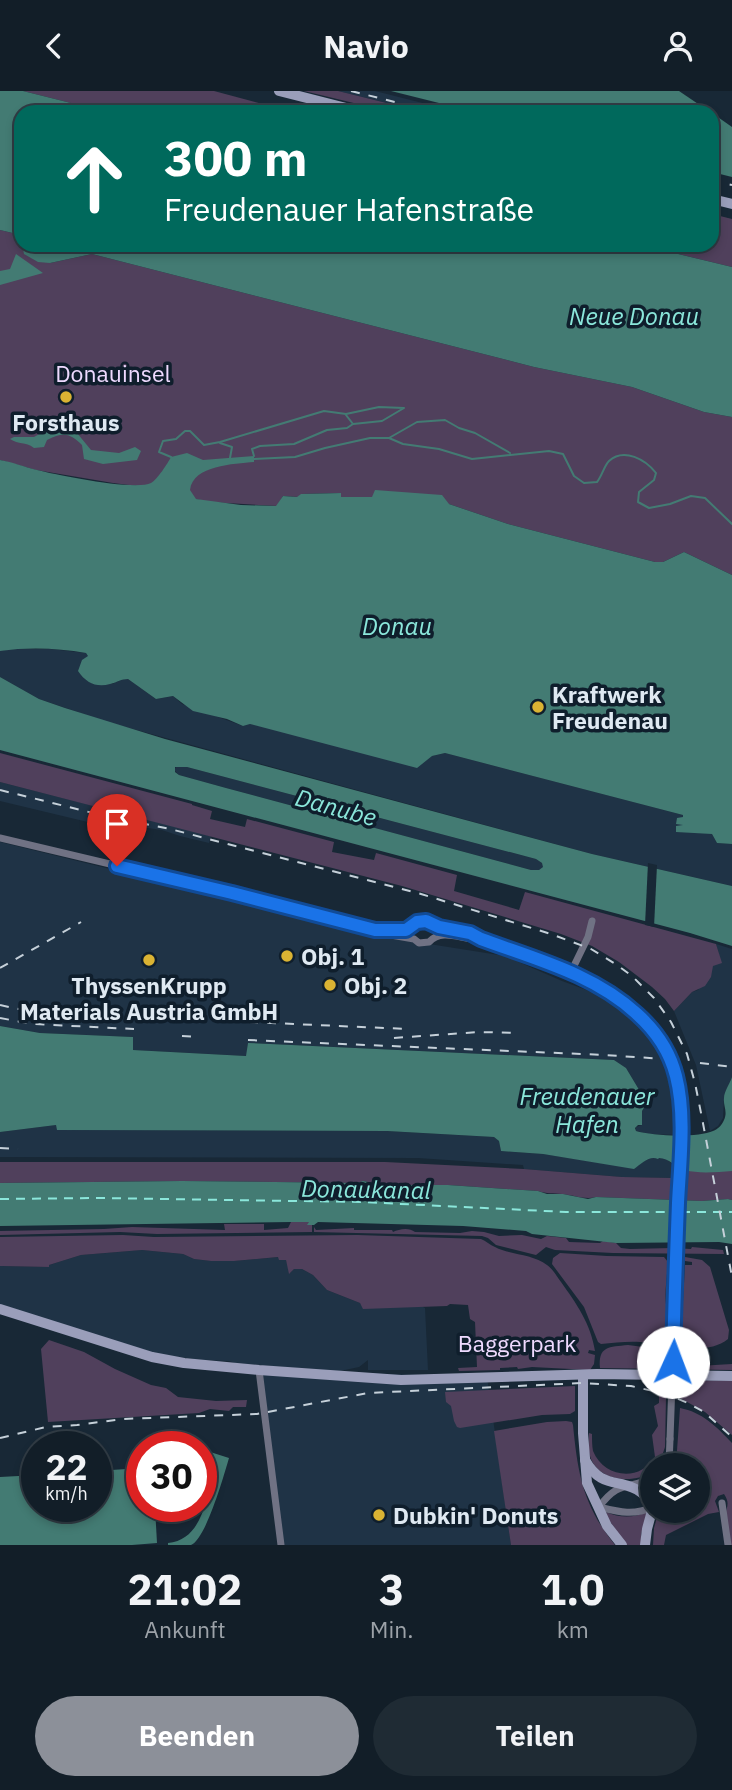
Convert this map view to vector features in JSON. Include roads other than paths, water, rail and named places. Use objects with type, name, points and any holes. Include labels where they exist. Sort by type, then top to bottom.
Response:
[{"type":"street","points":[[279,91],[334,105]]},
{"type":"street","points":[[0,838],[232,893],[385,934],[414,939],[419,943],[425,943],[433,937],[451,935],[470,940],[481,939]]},
{"type":"street","points":[[375,930],[406,930],[421,920],[426,921],[470,933],[571,972],[636,1013],[650,1027],[669,1056],[680,1099],[669,1453]]},
{"type":"street","points":[[571,972],[588,937],[592,921]]},
{"type":"street","points":[[432,924],[433,937]]},
{"type":"street","points":[[413,926],[411,931],[414,939]]},
{"type":"street","points":[[0,1309],[152,1357],[259,1370],[401,1380],[583,1374],[732,1376]]},
{"type":"street","points":[[259,1370],[281,1545]]},
{"type":"street","points":[[583,1374],[584,1459],[587,1483],[607,1526],[622,1545]]},
{"type":"street","points":[[584,1459],[590,1469],[605,1480],[640,1493]]},
{"type":"street","points":[[599,1507],[614,1491],[640,1483]]},
{"type":"street","points":[[722,1503],[728,1545]]},
{"type":"street","points":[[599,1507],[629,1514],[640,1511]]},
{"type":"street","points":[[645,1545],[649,1523]]},
{"type":"water","points":[[0,91],[23,91],[79,105],[14,105],[14,233],[0,230]]},
{"type":"water","points":[[391,91],[679,91],[700,105],[447,105]]},
{"type":"water","points":[[719,118],[732,127],[732,177],[719,174]]},
{"type":"water","name":"Neue Donau","points":[[670,252],[732,267],[732,417],[704,412],[632,387],[534,367],[92,254],[50,263],[38,262],[24,254]]},
{"type":"water","points":[[16,254],[43,273],[0,285],[0,271],[10,269]]},
{"type":"water","points":[[62,428],[77,433],[91,450],[119,453],[135,447],[141,451],[137,460],[103,464],[84,459],[82,445],[70,436],[58,436],[47,440],[44,447],[34,448],[10,439],[34,437],[47,430]]},
{"type":"water","name":"Donau","points":[[187,453],[203,460],[254,456],[254,462],[216,467],[198,475],[190,490],[196,499],[276,506],[283,496],[297,497],[301,494],[341,493],[341,497],[372,497],[375,490],[442,495],[449,504],[508,524],[655,562],[663,562],[684,552],[732,575],[732,844],[717,843],[712,834],[676,832],[676,826],[683,825],[676,824],[677,818],[683,815],[445,753],[432,756],[417,768],[250,724],[243,726],[227,719],[193,711],[173,696],[156,699],[128,679],[96,685],[78,671],[82,660],[88,656],[86,653],[43,649],[0,651],[0,460],[78,478],[113,484],[142,485],[151,483],[171,457]]},
{"type":"water","points":[[0,677],[39,699],[165,739],[592,854],[732,886],[732,946],[690,933],[0,750]],"holes":[[[175,767],[187,767],[536,859],[543,867],[531,870],[175,772]]]},
{"type":"water","name":"Freudenauer Hafen","points":[[0,1026],[40,1033],[133,1037],[133,1050],[246,1056],[248,1043],[614,1060],[626,1068],[647,1103],[642,1111],[642,1125],[635,1128],[636,1131],[663,1135],[697,1135],[718,1128],[725,1117],[724,1096],[732,1077],[732,1171],[690,1171],[659,1158],[649,1159],[634,1169],[543,1154],[501,1151],[499,1141],[494,1137],[387,1131],[57,1130],[56,1125],[0,1132]]},
{"type":"water","name":"Donaukanal","points":[[363,1181],[384,1185],[448,1185],[538,1191],[588,1199],[728,1199],[732,1200],[732,1244],[616,1243],[463,1226],[318,1222],[314,1225],[307,1225],[309,1222],[291,1222],[0,1226],[0,1183]]},
{"type":"water","points":[[217,1454],[229,1458],[217,1496]]},
{"type":"water","points":[[126,1469],[126,1522],[156,1522],[157,1543],[0,1545],[0,1477],[21,1476],[21,1522],[112,1522],[112,1470]]},
{"type":"water","points":[[198,1522],[207,1522],[197,1540],[191,1545],[168,1545],[187,1535]]},
{"type":"waterway","points":[[171,457],[159,452],[163,441],[176,439],[185,431],[190,431],[204,445],[324,411],[346,414],[379,407],[404,408],[382,421],[327,430],[294,444],[260,446],[252,449],[254,456]]},
{"type":"waterway","points":[[346,415],[353,424]]},
{"type":"waterway","points":[[254,459],[295,457],[370,438],[389,438],[417,422],[445,420],[510,453]]},
{"type":"waterway","points":[[389,438],[403,444],[439,449],[472,459],[549,451],[563,454],[574,476],[584,483],[597,482],[609,461],[621,455],[628,455],[641,460],[656,473],[654,480],[639,492],[638,502],[649,508],[691,496],[705,498],[732,524]]},
{"type":"waterway","points":[[220,443],[232,447],[230,458]]},
{"type":"railway","points":[[351,91],[407,105]]},
{"type":"railway","points":[[719,182],[732,185]]},
{"type":"railway","points":[[0,790],[170,829],[421,894],[551,934],[591,949],[617,965],[654,998],[671,1022],[687,1054],[695,1083],[732,1277]]},
{"type":"railway","points":[[0,968],[81,922]]},
{"type":"railway","points":[[0,1005],[50,1013],[134,1016]]},
{"type":"railway","points":[[0,1018],[33,1024],[134,1029]]},
{"type":"railway","points":[[183,1018],[199,1019]]},
{"type":"railway","points":[[249,1022],[407,1029]]},
{"type":"railway","points":[[394,1038],[479,1032],[516,1033]]},
{"type":"railway","points":[[182,1036],[198,1037]]},
{"type":"railway","points":[[248,1040],[664,1059]]},
{"type":"railway","points":[[700,1063],[732,1067]]},
{"type":"railway","points":[[0,1148],[18,1149]]},
{"type":"railway","points":[[0,1438],[46,1427],[123,1419],[257,1414],[368,1393],[582,1383],[631,1386],[666,1394],[704,1412],[732,1437]]},
{"type":"place","name":"Forsthaus","points":[[66,397]]},
{"type":"place","name":"Kraftwerk Freudenau","points":[[538,707]]},
{"type":"place","name":"Obj. 1","points":[[287,956]]},
{"type":"place","name":"ThyssenKrupp Materials Austria GmbH","points":[[149,960]]},
{"type":"place","name":"Obj. 2","points":[[330,985]]},
{"type":"place","name":"Dubkin' Donuts","points":[[379,1515]]},
{"type":"park label","name":"Donauinsel","points":[[113,373]]},
{"type":"park label","name":"Baggerpark","points":[[517,1343]]},
{"type":"water label","name":"Danube","points":[[336,807]]}]
